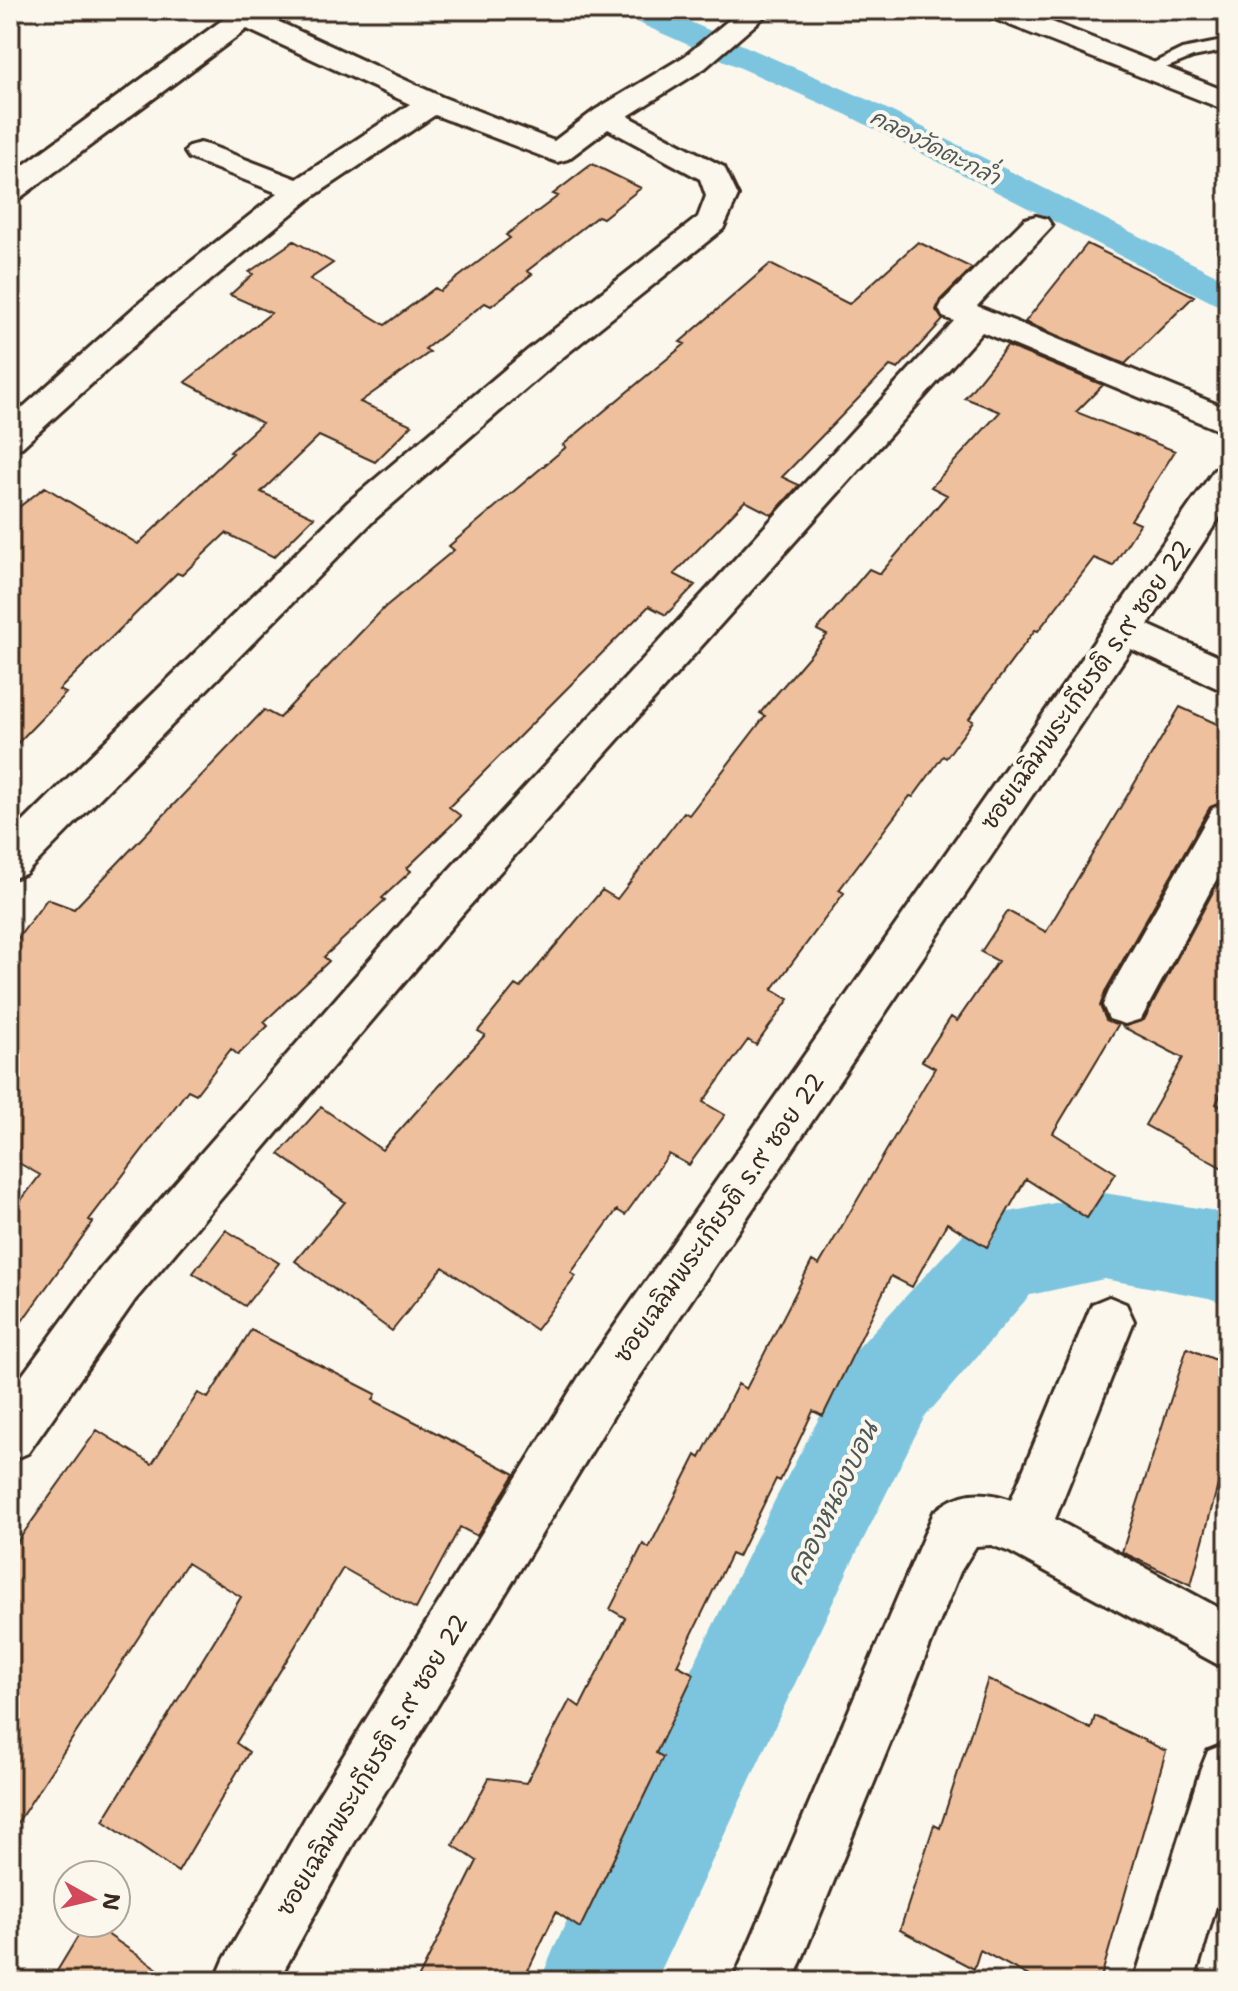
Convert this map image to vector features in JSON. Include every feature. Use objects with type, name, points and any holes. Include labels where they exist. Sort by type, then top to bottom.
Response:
[{"type":"street","points":[[16,179],[249,14],[432,103],[557,153],[606,116],[695,62],[758,10]]},
{"type":"street","points":[[997,10],[1228,102]]},
{"type":"street","points":[[10,438],[150,312],[300,191],[432,103]]},
{"type":"street","points":[[10,862],[361,511],[541,357],[712,222],[722,196],[713,174],[606,116]]},
{"type":"street","points":[[200,152],[255,187],[300,191]]},
{"type":"street","points":[[1036,226],[955,309],[1228,422]]},
{"type":"street","points":[[10,1435],[118,1284],[438,911],[976,318]]},
{"type":"street","name":"ซอยเฉลิมพระเกียรติ ร.๙ ซอย 22","points":[[245,1981],[331,1828],[597,1395],[1228,478]]},
{"type":"street","points":[[1124,630],[1228,678]]},
{"type":"street","points":[[1125,1005],[1228,820]]},
{"type":"street","points":[[1024,1531],[1109,1321]]},
{"type":"street","points":[[763,1981],[953,1531],[965,1520],[991,1519],[1024,1531],[1228,1643]]},
{"type":"street","points":[[1164,1981],[1228,1771]]},
{"type":"lane","points":[[1148,70],[1188,53],[1228,45]]},
{"type":"building","points":[[592,164],[641,188],[603,218],[598,216],[527,271],[532,274],[491,306],[485,303],[425,349],[430,352],[360,402],[412,425],[375,462],[319,436],[261,492],[314,517],[274,557],[226,533],[182,575],[177,573],[59,690],[66,693],[10,751],[10,514],[45,487],[138,544],[233,453],[230,452],[262,423],[185,382],[271,313],[230,295],[253,274],[249,272],[294,241],[333,263],[310,279],[385,325],[435,288],[440,291],[510,238],[506,235],[558,196],[553,194]]},
{"type":"building","points":[[918,242],[972,268],[940,300],[936,310],[943,320],[898,369],[890,366],[782,477],[799,485],[772,515],[745,501],[674,574],[695,585],[666,615],[649,606],[449,807],[461,816],[407,868],[411,871],[382,898],[385,900],[324,957],[329,961],[264,1022],[268,1026],[238,1055],[231,1049],[196,1094],[188,1090],[89,1220],[93,1222],[10,1338],[10,1215],[40,1175],[10,1158],[10,949],[47,899],[74,909],[264,710],[279,718],[385,607],[454,550],[449,546],[566,447],[563,445],[685,344],[680,342],[770,264],[849,304]]},
{"type":"building","points":[[1087,244],[1194,296],[1125,364],[1025,322]]},
{"type":"building","points":[[1007,346],[1103,385],[1076,412],[1175,451],[1131,520],[1140,524],[1113,566],[1094,558],[1038,631],[1035,630],[969,719],[973,721],[946,758],[943,756],[913,797],[910,796],[839,890],[844,893],[772,990],[789,999],[756,1045],[748,1040],[703,1102],[725,1115],[689,1165],[669,1154],[625,1215],[617,1210],[571,1273],[576,1276],[536,1330],[443,1267],[392,1331],[295,1261],[345,1202],[279,1154],[321,1107],[382,1150],[485,1035],[478,1031],[515,985],[520,988],[602,890],[617,899],[684,812],[689,815],[765,716],[760,713],[827,635],[817,630],[869,569],[880,574],[947,495],[931,487],[1000,412],[965,398]]},
{"type":"building","points":[[1180,707],[1228,729],[1228,800],[1210,807],[1106,990],[1100,1006],[1106,1020],[1118,1025],[1053,1133],[1116,1173],[1087,1218],[1026,1179],[987,1247],[947,1223],[912,1287],[891,1276],[823,1416],[813,1411],[780,1481],[776,1479],[738,1557],[731,1554],[677,1665],[694,1674],[656,1753],[663,1757],[580,1928],[556,1912],[523,1981],[417,1981],[477,1861],[453,1845],[489,1778],[526,1783],[570,1700],[580,1707],[625,1618],[610,1609],[643,1544],[649,1548],[696,1455],[700,1458],[738,1384],[746,1389],[812,1261],[819,1265],[935,1068],[922,1061],[951,1017],[957,1021],[998,961],[981,952],[1008,911],[1046,932]]},
{"type":"building","points":[[1228,864],[1228,1079],[1216,1104],[1228,1110],[1228,1171],[1145,1125],[1183,1058],[1123,1027],[1144,1020]]},
{"type":"building","points":[[226,1230],[279,1263],[245,1306],[193,1273]]},
{"type":"building","points":[[251,1330],[376,1394],[373,1400],[515,1474],[477,1536],[460,1527],[416,1609],[343,1568],[236,1743],[249,1752],[178,1872],[103,1821],[241,1597],[187,1563],[10,1834],[10,1552],[97,1430],[152,1464],[198,1393],[208,1398]]},
{"type":"building","points":[[1187,1348],[1228,1365],[1228,1448],[1191,1585],[1122,1552]]},
{"type":"building","points":[[988,1679],[1091,1729],[1095,1716],[1166,1751],[1100,1981],[1038,1981],[980,1950],[974,1969],[900,1930],[934,1825],[940,1828]]},
{"type":"building","points":[[76,1939],[114,1939],[175,1981],[51,1981]]},
{"type":"waterway","name":"คลองวัดตะกล่ำ","points":[[636,10],[859,108],[1228,296]]},
{"type":"waterway","name":"คลองหนองบอน","points":[[597,1981],[813,1532],[890,1384],[1004,1257],[1104,1236],[1210,1254],[1228,1261]]}]
